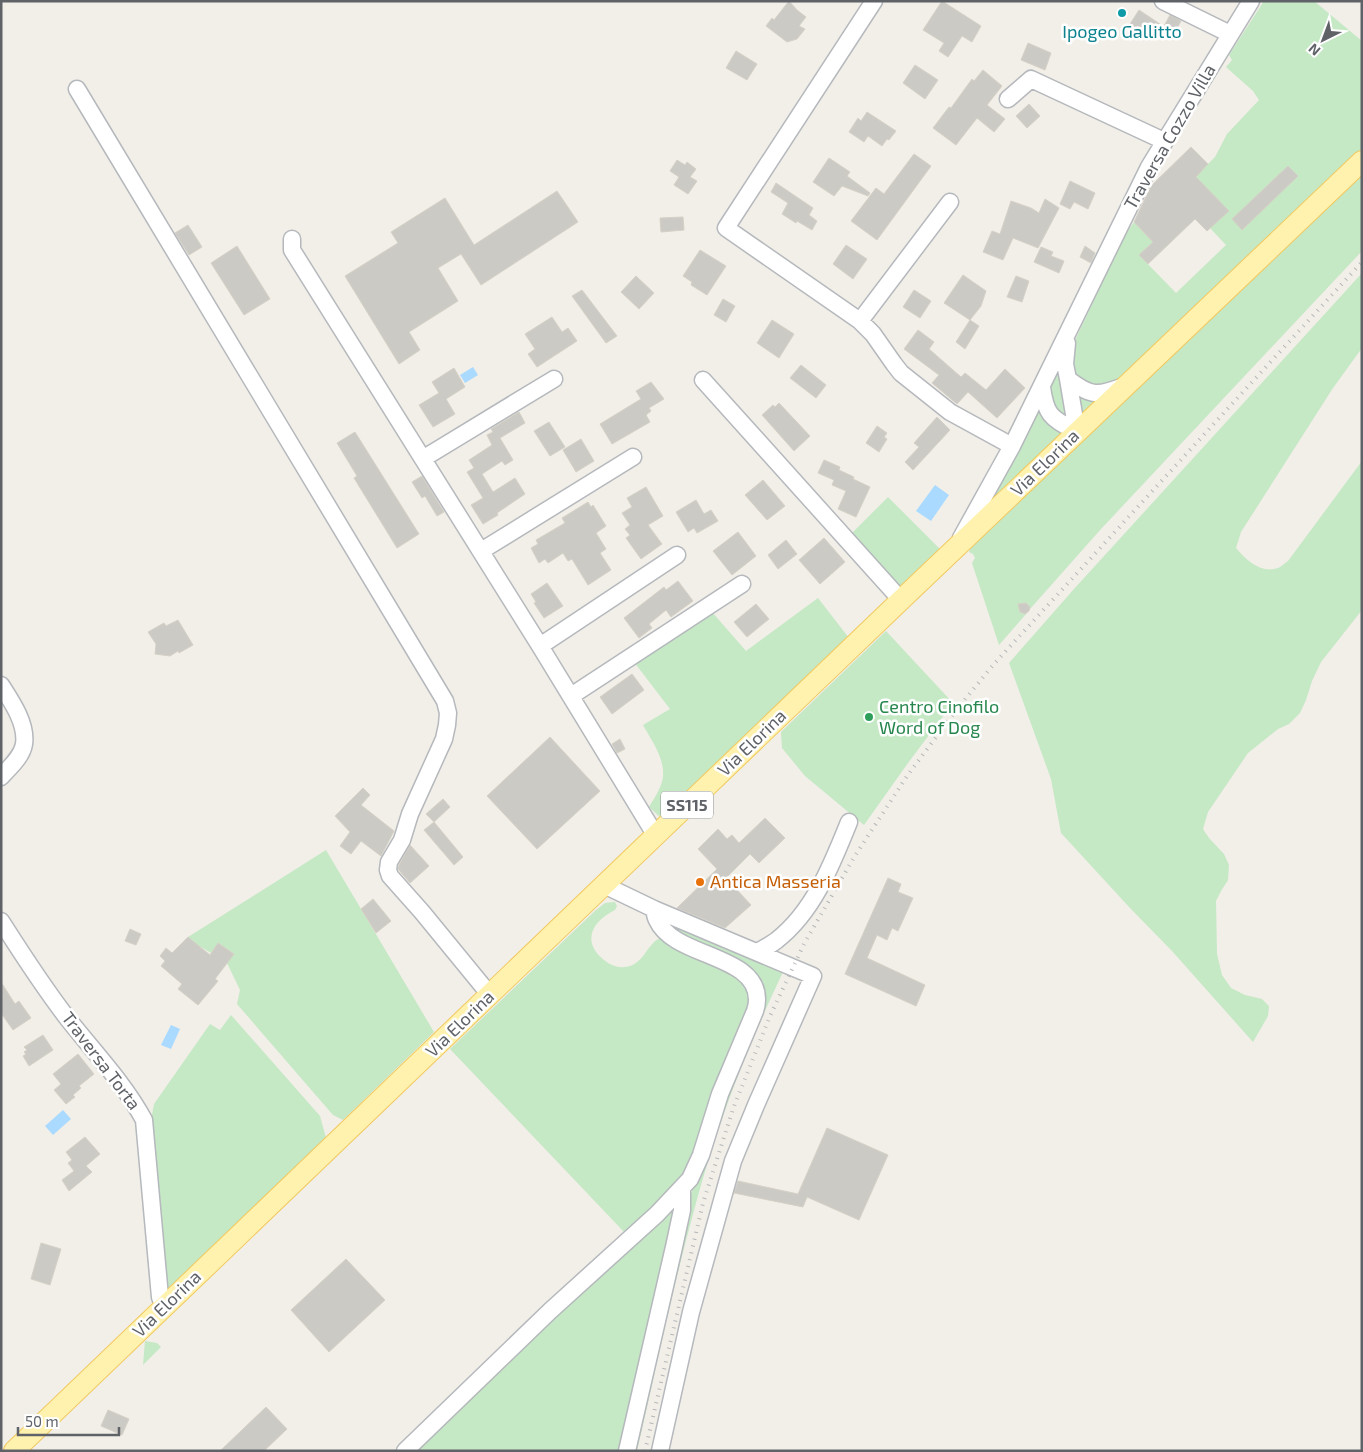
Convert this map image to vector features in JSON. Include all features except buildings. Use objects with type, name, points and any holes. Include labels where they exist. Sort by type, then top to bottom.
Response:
[{"type":"main road","name":"Via Elorina","points":[[14,1451],[901,600],[1362,161]]},
{"type":"street","points":[[874,1],[726,228],[860,321],[873,334],[901,373],[950,412],[1012,446]]},
{"type":"street","points":[[1164,1],[1230,34]]},
{"type":"street","name":"Traversa Cozzo Villa","points":[[1070,331],[1149,167],[1251,1]]},
{"type":"street","points":[[1008,99],[1031,79],[1164,142]]},
{"type":"street","points":[[77,89],[445,701],[448,712],[448,725],[444,739],[410,814],[402,840],[389,862],[388,870],[390,876],[490,995]]},
{"type":"street","points":[[860,321],[950,202]]},
{"type":"street","points":[[292,239],[292,250],[424,458],[656,836]]},
{"type":"street","points":[[1070,331],[1065,364],[1077,432]]},
{"type":"street","points":[[955,549],[1012,446],[1070,331]]},
{"type":"street","points":[[424,458],[554,379]]},
{"type":"street","points":[[1068,379],[1080,388],[1104,394],[1127,385]]},
{"type":"street","points":[[703,380],[901,600]]},
{"type":"street","points":[[1042,386],[1046,408],[1052,418],[1077,432]]},
{"type":"street","points":[[481,551],[633,457]]},
{"type":"street","points":[[540,646],[677,555]]},
{"type":"street","points":[[571,696],[742,584]]},
{"type":"street","points":[[1,686],[12,703],[22,727],[24,744],[19,756],[1,777]]},
{"type":"street","points":[[757,952],[777,940],[802,914],[830,871],[849,822]]},
{"type":"street","points":[[604,885],[654,909],[813,976],[730,1169],[691,1312],[660,1451]]},
{"type":"street","points":[[405,1451],[550,1311],[657,1214],[690,1179],[701,1155],[720,1094],[755,1011],[757,999],[754,987],[746,974],[734,966],[674,939],[662,929],[656,920],[654,909]]},
{"type":"street","name":"Traversa Torta","points":[[1,921],[24,957],[68,1018],[133,1100],[144,1120],[160,1297],[164,1307]]},
{"type":"street","points":[[627,1451],[682,1210],[682,1188]]},
{"type":"green space","points":[[1264,1],[1314,1],[1362,41],[1362,152],[1126,378],[1095,387],[1075,373],[1071,349],[1124,236],[1134,222],[1153,242],[1139,255],[1176,293],[1226,245],[1210,228],[1228,211],[1193,179],[1215,157],[1227,134],[1259,100],[1253,91],[1226,67],[1232,60],[1229,55]]},
{"type":"green space","points":[[1362,172],[1362,251],[1101,529],[1030,609],[1028,604],[1020,605],[1019,610],[1023,614],[1027,613],[999,645],[972,563],[975,558],[969,552],[970,549]]},
{"type":"green space","points":[[1362,273],[1362,348],[1333,388],[1241,532],[1236,548],[1254,565],[1266,569],[1280,567],[1288,561],[1362,461],[1362,610],[1321,662],[1300,713],[1289,724],[1278,729],[1248,753],[1208,812],[1203,829],[1224,854],[1229,865],[1228,880],[1216,901],[1217,954],[1222,975],[1231,988],[1245,995],[1262,999],[1269,1006],[1268,1016],[1253,1042],[1172,951],[1061,833],[1051,779],[1009,663]]},
{"type":"green space","points":[[1059,368],[1069,418],[1055,410],[1049,386]]},
{"type":"green space","points":[[1078,394],[1093,400],[1094,403],[1083,415],[1080,414]]},
{"type":"green space","points":[[1036,409],[1041,409],[1065,431],[998,495],[996,490]]},
{"type":"green space","points":[[888,497],[940,549],[902,587],[897,585],[850,535]]},
{"type":"green space","points":[[818,598],[849,638],[660,817],[649,807],[661,785],[663,769],[659,754],[643,725],[670,709],[634,662],[712,612],[746,651]]},
{"type":"green space","name":"Centro Cinofilo Word of Dog","points":[[886,631],[953,703],[864,825],[805,776],[782,748],[781,732]]},
{"type":"green space","points":[[326,850],[434,1032],[343,1120],[333,1115],[237,1004],[240,990],[227,963],[233,953],[218,943],[211,953],[188,937]]},
{"type":"green space","points":[[615,902],[617,906],[615,910],[600,920],[592,932],[593,946],[606,962],[620,967],[632,965],[641,958],[652,944],[662,937],[739,974],[752,1000],[685,1176],[653,1210],[625,1233],[450,1049],[596,910],[605,903]]},
{"type":"green space","points":[[663,920],[783,972],[743,1062],[710,1155],[677,1276],[637,1451],[630,1451],[685,1213],[758,985],[676,936]]},
{"type":"green space","points":[[231,1015],[320,1116],[326,1138],[169,1288],[165,1288],[151,1120],[154,1104],[210,1024],[220,1030]]},
{"type":"green space","points":[[671,1206],[675,1208],[623,1451],[413,1451]]},
{"type":"green space","points":[[145,1341],[157,1343],[161,1347],[143,1365]]},
{"type":"water","points":[[473,367],[478,375],[465,383],[460,375]]},
{"type":"water","points":[[935,485],[949,495],[931,521],[916,511]]},
{"type":"water","points":[[171,1025],[180,1029],[171,1049],[161,1045]]},
{"type":"water","points":[[63,1110],[71,1119],[53,1135],[45,1126]]},
{"type":"railway","points":[[645,1451],[703,1203],[733,1109],[770,1016],[804,944],[853,859],[907,776],[957,709],[994,664],[1362,262]]},
{"type":"place","name":"Ipogeo Gallitto","points":[[1122,13]]},
{"type":"place","name":"Centro Cinofilo Word of Dog","points":[[869,717]]},
{"type":"place","name":"Antica Masseria","points":[[700,882]]}]
